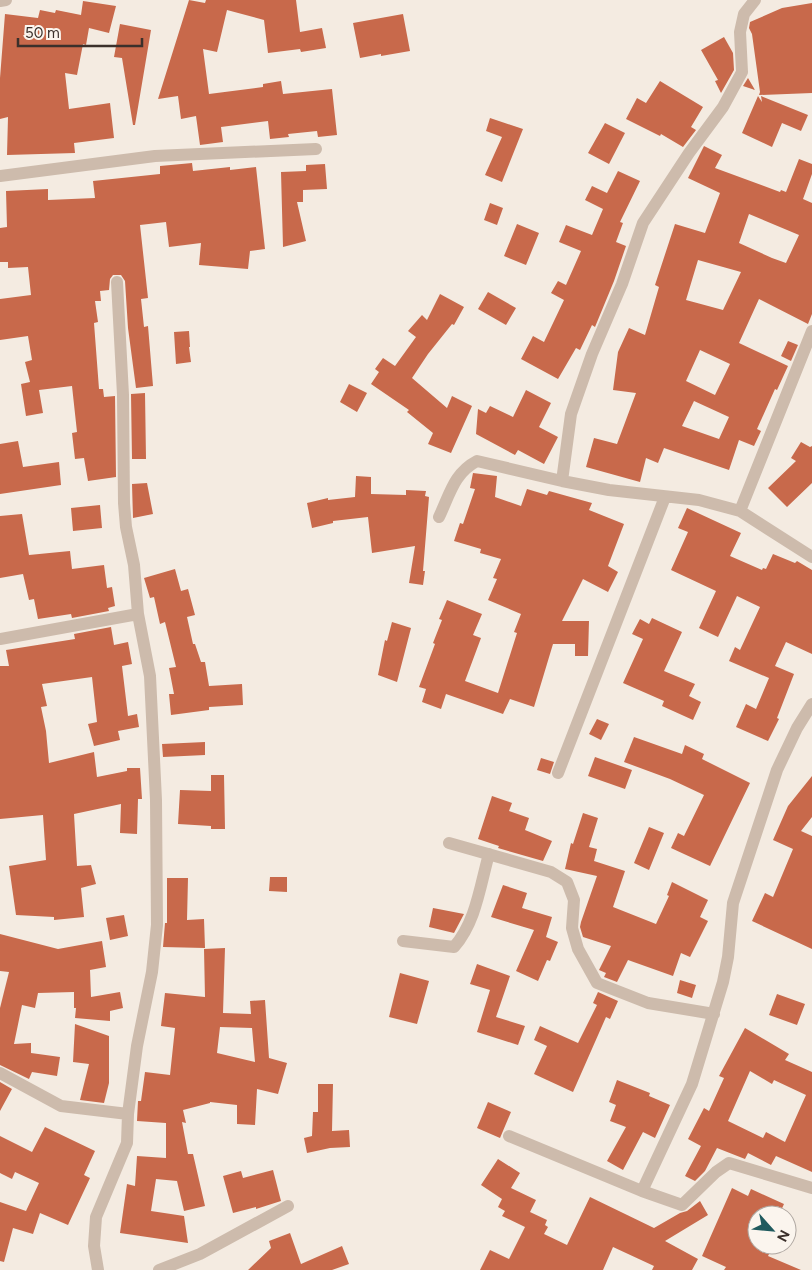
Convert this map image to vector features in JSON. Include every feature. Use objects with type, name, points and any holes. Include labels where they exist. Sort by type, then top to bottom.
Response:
[{"type":"street","points":[[0,1],[6,0]]},
{"type":"street","points":[[562,481],[571,414],[592,354],[622,284],[643,223],[689,153],[723,107],[742,72],[740,32],[744,14],[755,0]]},
{"type":"street","points":[[0,176],[155,156],[316,149]]},
{"type":"street","points":[[98,1270],[94,1246],[96,1217],[126,1143],[137,1046],[152,972],[157,925],[156,800],[150,676],[138,614],[134,565],[126,527],[123,395],[117,282]]},
{"type":"street","points":[[740,511],[812,330]]},
{"type":"street","points":[[439,517],[456,479],[465,467],[477,461],[609,490],[699,500],[740,511],[812,557]]},
{"type":"street","points":[[558,773],[665,497]]},
{"type":"street","points":[[0,639],[138,614]]},
{"type":"street","points":[[642,1191],[692,1084],[714,1014],[728,956],[733,903],[777,770],[797,728],[812,704]]},
{"type":"street","points":[[449,843],[550,872],[567,882],[574,900],[572,928],[578,949],[597,982],[648,1003],[714,1014]]},
{"type":"street","points":[[403,941],[454,947],[470,924],[489,854]]},
{"type":"street","points":[[0,1073],[61,1106],[128,1114]]},
{"type":"street","points":[[509,1136],[642,1191],[682,1205],[716,1172],[729,1163],[812,1188]]},
{"type":"street","points":[[159,1270],[200,1254],[288,1206]]},
{"type":"building","points":[[189,0],[205,3],[206,0],[296,0],[300,32],[322,28],[326,48],[301,52],[300,49],[268,53],[264,20],[227,10],[217,52],[203,49],[209,94],[263,87],[263,84],[281,81],[283,94],[332,89],[337,135],[318,137],[317,131],[288,134],[289,137],[270,139],[268,121],[221,127],[223,142],[200,145],[196,116],[181,119],[178,96],[158,99]]},
{"type":"building","points":[[83,1],[116,6],[109,33],[89,28],[86,45],[83,44],[77,75],[65,73],[69,109],[110,103],[114,138],[74,143],[75,153],[7,155],[8,117],[0,119],[0,78],[5,14],[38,18],[40,10],[55,13],[56,10],[81,15]]},
{"type":"building","points":[[812,3],[812,93],[759,95],[752,34],[749,28],[750,22],[782,8]]},
{"type":"building","points":[[403,14],[410,51],[360,58],[353,23]]},
{"type":"building","points":[[120,24],[151,30],[135,125],[133,125],[122,58],[114,57]]},
{"type":"building","points":[[724,37],[733,53],[734,70],[721,93],[715,81],[718,80],[701,50]]},
{"type":"building","points":[[748,78],[755,90],[743,86]]},
{"type":"building","points":[[660,81],[703,107],[691,127],[696,130],[683,147],[661,134],[660,136],[626,119],[637,98],[646,103]]},
{"type":"building","points":[[758,96],[762,102],[761,96],[808,115],[801,131],[782,123],[772,147],[742,133]]},
{"type":"building","points":[[490,118],[523,129],[502,182],[485,175],[502,137],[486,131]]},
{"type":"building","points":[[605,123],[625,133],[609,164],[588,153]]},
{"type":"building","points":[[704,146],[722,155],[715,168],[780,192],[781,190],[786,192],[799,159],[812,164],[812,174],[803,199],[812,203],[812,314],[808,324],[759,299],[739,343],[788,366],[777,390],[775,389],[757,429],[761,431],[754,446],[739,440],[729,470],[664,448],[658,463],[646,458],[640,482],[586,467],[594,438],[617,444],[636,393],[613,390],[618,352],[629,328],[645,335],[659,287],[655,285],[675,224],[705,233],[720,193],[688,178]],"holes":[[[749,214],[799,235],[786,263],[739,243]],[[698,260],[741,272],[723,310],[686,300]],[[700,350],[730,364],[715,395],[686,381]],[[694,401],[729,417],[719,439],[682,426]]]},
{"type":"building","points":[[192,163],[193,171],[230,167],[230,170],[256,167],[265,249],[250,251],[248,269],[199,265],[201,243],[169,247],[166,222],[140,225],[148,298],[141,299],[144,327],[148,326],[153,386],[136,388],[128,328],[125,281],[121,275],[113,275],[110,279],[109,290],[100,291],[101,301],[95,301],[98,322],[94,323],[99,389],[103,389],[104,397],[115,396],[116,477],[88,481],[84,458],[75,459],[72,433],[77,432],[72,386],[39,390],[43,413],[26,416],[21,384],[30,382],[25,362],[32,360],[28,336],[0,340],[0,299],[31,295],[28,267],[8,268],[8,262],[0,262],[0,228],[7,227],[6,191],[48,189],[48,200],[95,198],[93,181],[160,174],[160,166]]},
{"type":"building","points":[[325,164],[327,189],[303,190],[303,202],[297,202],[306,241],[283,247],[281,172],[306,171],[306,165]]},
{"type":"building","points":[[618,171],[640,181],[620,222],[623,223],[616,242],[626,246],[595,327],[592,325],[580,350],[576,348],[558,379],[521,359],[533,336],[544,342],[564,300],[551,293],[558,281],[566,285],[581,251],[559,242],[566,225],[592,235],[603,209],[585,200],[592,186],[607,193]]},
{"type":"building","points":[[490,203],[503,208],[497,225],[484,220]]},
{"type":"building","points":[[517,224],[539,233],[526,265],[504,256]]},
{"type":"building","points":[[488,292],[516,308],[506,325],[478,309]]},
{"type":"building","points":[[440,294],[464,307],[454,325],[452,324],[428,354],[412,378],[447,408],[452,396],[472,406],[451,453],[428,444],[433,433],[407,412],[409,410],[371,384],[379,372],[375,369],[383,358],[395,366],[416,337],[408,331],[422,315],[427,320]]},
{"type":"building","points":[[189,331],[191,362],[176,364],[174,332]]},
{"type":"building","points":[[788,341],[798,345],[791,361],[781,356]]},
{"type":"building","points":[[349,384],[367,393],[357,412],[340,402]]},
{"type":"building","points":[[526,390],[551,403],[539,427],[558,437],[544,464],[518,450],[515,455],[476,434],[478,409],[486,413],[490,406],[513,417]]},
{"type":"building","points":[[145,393],[146,459],[132,459],[131,394]]},
{"type":"building","points":[[18,441],[23,467],[59,462],[61,485],[0,494],[0,444]]},
{"type":"building","points":[[801,442],[810,447],[812,446],[812,483],[787,507],[768,488],[796,461],[791,458]]},
{"type":"building","points":[[473,473],[497,476],[495,497],[521,506],[527,489],[547,495],[549,491],[592,503],[589,510],[624,524],[608,566],[618,572],[608,592],[583,579],[562,621],[589,621],[588,656],[575,656],[575,644],[553,644],[534,707],[510,699],[503,714],[446,694],[441,709],[422,702],[426,689],[419,687],[435,644],[433,643],[442,620],[439,619],[447,600],[482,614],[473,635],[481,638],[465,681],[498,693],[517,633],[514,632],[521,614],[488,600],[497,579],[493,578],[501,559],[480,553],[481,549],[454,541],[460,523],[463,524],[475,489],[470,488]]},
{"type":"building","points":[[356,476],[371,477],[371,494],[406,495],[406,490],[426,491],[425,496],[429,497],[423,585],[409,583],[415,546],[372,553],[368,517],[333,521],[333,523],[312,528],[307,503],[328,498],[328,500],[355,497]]},
{"type":"building","points":[[147,483],[153,514],[133,518],[132,484]]},
{"type":"building","points":[[100,505],[102,528],[73,531],[71,508]]},
{"type":"building","points":[[687,508],[741,533],[730,556],[762,570],[763,568],[766,569],[773,554],[795,563],[797,561],[812,570],[812,654],[786,642],[775,666],[794,674],[777,718],[779,719],[768,741],[736,727],[746,704],[756,709],[769,678],[729,661],[735,647],[740,650],[760,607],[737,596],[718,637],[699,628],[716,591],[671,570],[688,532],[678,528]]},
{"type":"building","points":[[22,514],[29,555],[70,551],[72,569],[104,565],[107,588],[112,587],[115,606],[108,608],[109,611],[72,618],[71,614],[38,619],[34,599],[29,600],[23,574],[0,578],[0,516]]},
{"type":"building","points":[[175,569],[181,591],[188,589],[195,615],[187,617],[193,644],[195,644],[201,662],[205,662],[209,686],[242,684],[243,705],[209,707],[209,710],[171,715],[169,694],[174,694],[169,668],[176,667],[165,622],[160,624],[154,597],[150,598],[144,578]]},
{"type":"building","points":[[652,618],[682,632],[664,671],[695,684],[689,696],[701,702],[693,720],[662,706],[664,701],[623,683],[643,639],[632,634],[640,619],[649,624]]},
{"type":"building","points":[[392,622],[411,628],[397,682],[378,675],[385,640],[387,641]]},
{"type":"building","points":[[111,627],[114,645],[128,642],[132,664],[122,666],[128,716],[137,714],[139,727],[118,731],[120,740],[94,746],[88,724],[97,722],[92,677],[42,684],[47,706],[41,707],[46,731],[49,763],[94,752],[97,777],[127,771],[127,768],[140,768],[142,799],[138,799],[137,834],[120,833],[121,804],[74,814],[77,866],[91,865],[96,884],[81,888],[84,917],[54,920],[54,917],[16,915],[9,866],[46,860],[43,815],[0,819],[0,666],[9,666],[6,650],[75,639],[74,634]]},
{"type":"building","points":[[597,719],[609,724],[601,740],[589,734]]},
{"type":"building","points":[[634,737],[682,754],[685,745],[704,754],[702,759],[750,783],[710,866],[671,848],[678,833],[684,836],[704,795],[670,779],[624,762]]},
{"type":"building","points":[[205,742],[205,755],[163,757],[162,744]]},
{"type":"building","points":[[595,757],[632,770],[625,789],[588,776]]},
{"type":"building","points":[[541,758],[554,762],[550,774],[537,770]]},
{"type":"building","points":[[211,775],[224,775],[225,829],[211,829],[211,826],[178,824],[180,790],[211,791]]},
{"type":"building","points":[[812,776],[812,817],[801,831],[812,836],[812,949],[752,921],[765,893],[773,897],[793,849],[773,840],[788,806]]},
{"type":"building","points":[[492,796],[512,803],[509,811],[529,818],[525,830],[552,841],[543,861],[498,848],[499,846],[478,839]]},
{"type":"building","points":[[583,813],[598,818],[589,847],[597,849],[594,861],[625,871],[613,907],[656,924],[669,896],[667,895],[672,882],[708,900],[700,917],[708,921],[690,957],[681,953],[673,976],[628,960],[617,982],[604,977],[606,973],[599,970],[611,946],[583,937],[580,927],[597,876],[565,869],[571,843],[573,844]]},
{"type":"building","points":[[649,827],[664,833],[649,870],[634,863]]},
{"type":"building","points":[[270,877],[287,877],[287,892],[269,891]]},
{"type":"building","points":[[167,878],[188,878],[187,920],[204,919],[205,948],[163,947],[165,923],[167,923]]},
{"type":"building","points":[[503,885],[527,893],[522,908],[552,917],[546,937],[558,942],[550,961],[547,960],[538,981],[516,971],[534,930],[491,917]]},
{"type":"building","points":[[433,908],[464,914],[454,933],[429,927]]},
{"type":"building","points":[[124,915],[128,936],[110,940],[106,918]]},
{"type":"building","points":[[0,934],[58,949],[102,941],[106,967],[90,970],[91,997],[120,992],[123,1008],[110,1011],[110,1021],[75,1018],[74,992],[38,993],[35,1008],[22,1005],[14,1044],[31,1043],[31,1053],[60,1057],[57,1076],[32,1072],[29,1079],[0,1065],[0,1008],[9,972],[0,971]]},
{"type":"building","points":[[225,948],[223,1013],[251,1014],[250,1001],[265,1000],[269,1058],[287,1063],[278,1094],[257,1089],[255,1125],[237,1124],[237,1105],[210,1102],[183,1110],[186,1123],[182,1122],[188,1154],[193,1154],[205,1206],[184,1211],[177,1181],[156,1179],[151,1211],[184,1216],[188,1243],[120,1233],[127,1184],[135,1186],[137,1156],[166,1158],[166,1123],[137,1121],[138,1101],[141,1101],[145,1072],[170,1075],[175,1028],[161,1026],[165,993],[205,997],[204,949]],"holes":[[[220,1027],[252,1028],[255,1062],[217,1053]]]},
{"type":"building","points":[[477,964],[510,976],[496,1017],[525,1026],[518,1045],[477,1032],[490,990],[470,984]]},
{"type":"building","points":[[400,973],[429,981],[417,1024],[389,1017]]},
{"type":"building","points":[[680,980],[696,985],[692,998],[677,993]]},
{"type":"building","points":[[598,992],[618,1001],[610,1019],[606,1017],[573,1092],[534,1074],[547,1046],[534,1040],[540,1026],[578,1043],[597,1005],[593,1003]]},
{"type":"building","points":[[777,994],[805,1004],[797,1025],[769,1015]]},
{"type":"building","points":[[75,1024],[109,1036],[109,1083],[104,1103],[80,1100],[89,1064],[73,1062]]},
{"type":"building","points":[[745,1028],[789,1054],[785,1060],[812,1072],[812,1172],[776,1156],[771,1165],[748,1153],[745,1159],[717,1148],[705,1171],[695,1181],[685,1176],[701,1146],[688,1139],[704,1108],[709,1111],[724,1078],[719,1076]],"holes":[[[750,1071],[772,1084],[774,1080],[806,1095],[785,1142],[766,1132],[763,1138],[728,1121]]]},
{"type":"building","points":[[617,1080],[650,1093],[649,1096],[670,1105],[655,1138],[643,1132],[623,1170],[607,1161],[626,1127],[610,1121],[616,1105],[609,1102]]},
{"type":"building","points":[[0,1082],[12,1089],[0,1111]]},
{"type":"building","points":[[318,1084],[333,1084],[332,1131],[349,1130],[350,1147],[330,1148],[307,1153],[304,1138],[312,1136],[313,1112],[318,1112]]},
{"type":"building","points":[[488,1102],[511,1112],[500,1138],[477,1128]]},
{"type":"building","points":[[45,1127],[95,1151],[84,1175],[90,1178],[68,1225],[40,1213],[33,1234],[13,1228],[4,1262],[0,1261],[0,1202],[26,1211],[39,1183],[15,1172],[12,1179],[0,1173],[0,1136],[32,1152]]},
{"type":"building","points":[[498,1159],[520,1173],[511,1188],[536,1200],[530,1212],[547,1220],[545,1225],[548,1227],[544,1234],[567,1245],[590,1197],[654,1228],[687,1211],[700,1201],[708,1215],[665,1241],[698,1259],[692,1270],[652,1270],[654,1266],[613,1247],[603,1270],[480,1270],[490,1250],[509,1259],[525,1227],[502,1216],[505,1211],[498,1207],[502,1199],[481,1185]]},
{"type":"building","points":[[273,1170],[281,1201],[256,1209],[256,1207],[233,1213],[223,1176],[241,1171],[243,1178]]},
{"type":"building","points":[[732,1188],[748,1196],[751,1189],[784,1204],[747,1205],[747,1255],[768,1255],[801,1270],[724,1270],[726,1267],[702,1256]]},
{"type":"building","points":[[290,1233],[301,1264],[342,1246],[349,1264],[332,1270],[248,1270],[271,1248],[269,1241]]}]
